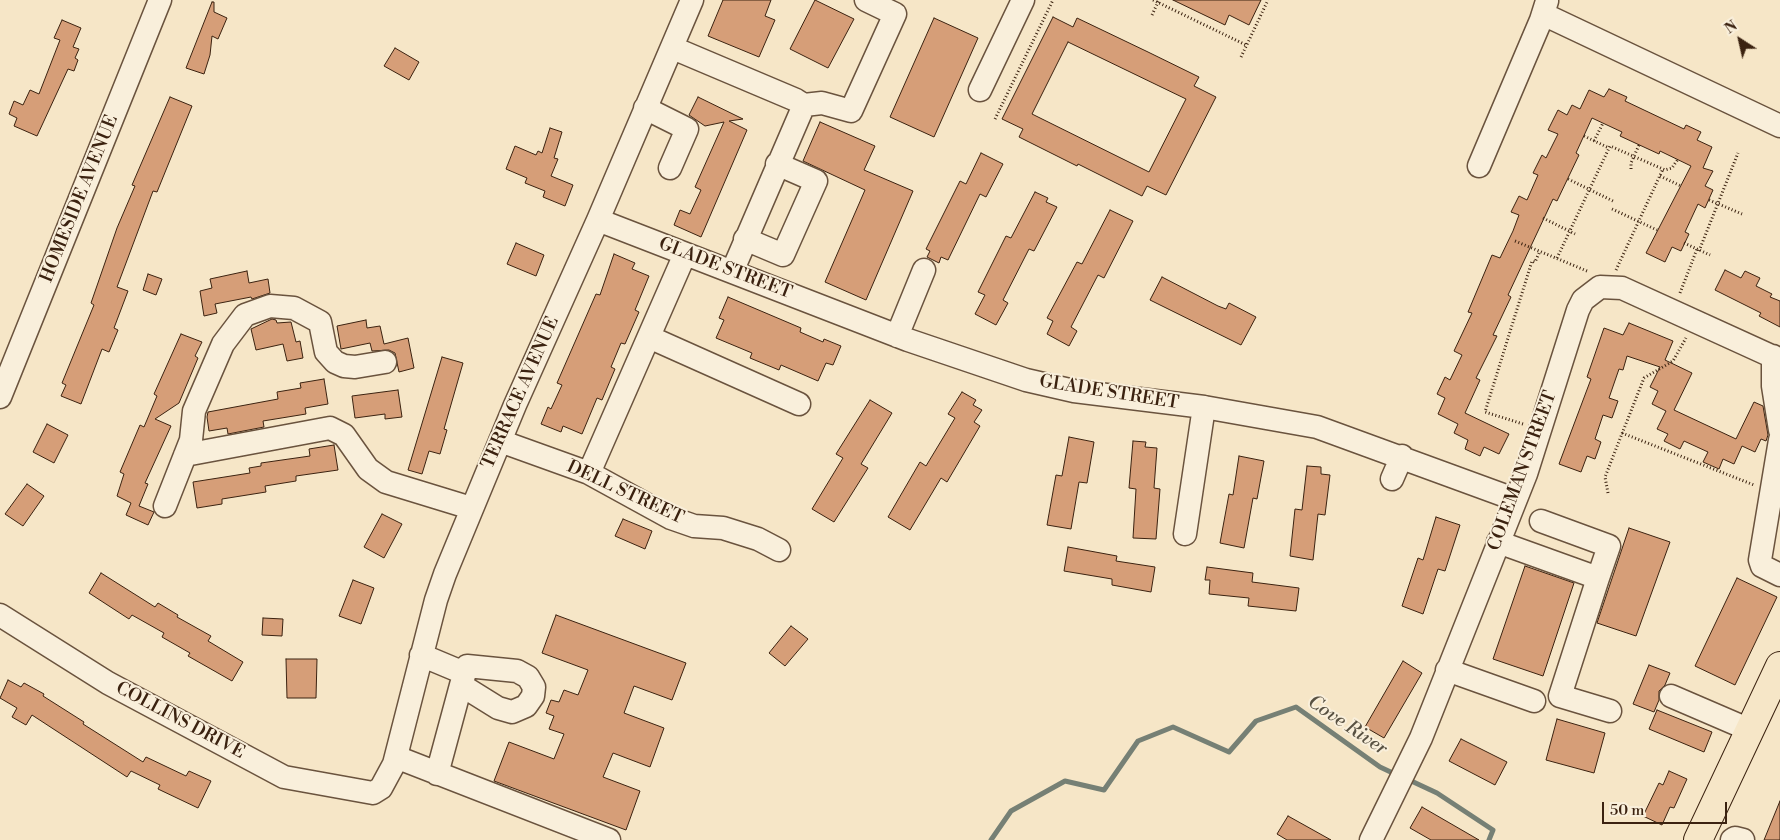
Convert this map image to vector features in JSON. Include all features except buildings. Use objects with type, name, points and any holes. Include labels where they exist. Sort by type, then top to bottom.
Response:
[{"type":"main road","points":[[1698,840],[1780,666]]},
{"type":"street","name":"HOMESIDE AVENUE","points":[[0,397],[160,0]]},
{"type":"street","name":"TERRACE AVENUE","points":[[373,792],[381,788],[388,778],[396,758],[436,600],[471,508],[598,220],[645,108],[673,48],[692,0]]},
{"type":"street","points":[[673,48],[804,105],[822,103],[851,111],[895,14],[866,0]]},
{"type":"street","points":[[980,90],[1023,0]]},
{"type":"street","points":[[1479,166],[1545,7],[1780,126]]},
{"type":"street","points":[[732,272],[804,105]]},
{"type":"street","points":[[645,108],[687,128],[670,168]]},
{"type":"street","points":[[745,239],[783,255],[816,181],[777,164]]},
{"type":"street","name":"GLADE STREET","points":[[598,220],[897,336],[1026,380],[1091,393],[1204,407],[1317,426],[1402,456],[1514,500]]},
{"type":"street","points":[[589,473],[685,254]]},
{"type":"street","points":[[897,336],[924,270]]},
{"type":"street","points":[[1611,286],[1622,288],[1689,317],[1776,358],[1773,386],[1780,430]]},
{"type":"street","name":"COLEMAN STREET","points":[[1371,840],[1421,738],[1514,500],[1526,474],[1578,310],[1591,292],[1600,287],[1611,286]]},
{"type":"street","points":[[165,506],[191,440],[194,411],[224,344],[239,321],[250,312],[270,306],[294,308],[320,322],[326,352],[335,362],[350,366],[385,362]]},
{"type":"street","points":[[649,337],[799,404]]},
{"type":"street","points":[[1185,534],[1204,407]]},
{"type":"street","points":[[185,455],[330,428],[344,435],[368,469],[386,482],[471,508]]},
{"type":"street","points":[[1780,440],[1760,560],[1766,569],[1780,575]]},
{"type":"street","name":"DELL STREET","points":[[500,441],[589,473],[671,518],[694,526],[723,528],[758,539],[779,550]]},
{"type":"street","points":[[1392,479],[1402,456]]},
{"type":"street","points":[[1541,521],[1609,546],[1560,696],[1610,711]]},
{"type":"street","points":[[1498,542],[1598,578]]},
{"type":"street","name":"COLLINS DRIVE","points":[[0,615],[108,683],[284,777],[373,792]]},
{"type":"street","points":[[422,656],[462,679],[437,774]]},
{"type":"street","points":[[1447,670],[1534,700]]},
{"type":"street","points":[[1671,696],[1750,730]]},
{"type":"street","points":[[396,758],[609,840]]},
{"type":"path","points":[[995,120],[1053,0]]},
{"type":"path","points":[[1152,0],[1159,1],[1246,45]]},
{"type":"path","points":[[1240,57],[1268,0]]},
{"type":"path","points":[[1152,15],[1159,1]]},
{"type":"path","points":[[1594,141],[1603,123]]},
{"type":"path","points":[[1584,136],[1663,169],[1672,168],[1678,159]]},
{"type":"path","points":[[1631,169],[1639,145]]},
{"type":"path","points":[[1557,258],[1609,148]]},
{"type":"path","points":[[1608,493],[1606,478],[1644,378],[1678,357],[1689,317],[1679,296],[1738,153]]},
{"type":"path","points":[[1611,286],[1614,275],[1663,169]]},
{"type":"path","points":[[1660,176],[1681,186]]},
{"type":"path","points":[[1568,179],[1615,202]]},
{"type":"path","points":[[1709,200],[1742,214]]},
{"type":"path","points":[[1612,209],[1657,230]]},
{"type":"path","points":[[1543,218],[1575,234]]},
{"type":"path","points":[[1515,241],[1587,271]]},
{"type":"path","points":[[1684,244],[1710,255]]},
{"type":"path","points":[[1540,251],[1536,262],[1532,261],[1485,412],[1540,429]]},
{"type":"path","points":[[1622,433],[1770,491]]},
{"type":"waterway","name":"Cove River","points":[[991,840],[1011,811],[1065,781],[1104,790],[1138,741],[1173,727],[1229,752],[1256,721],[1296,707],[1380,767],[1397,775]]},
{"type":"waterway","name":"Cove River","points":[[1407,779],[1437,793],[1493,830],[1489,840]]}]
